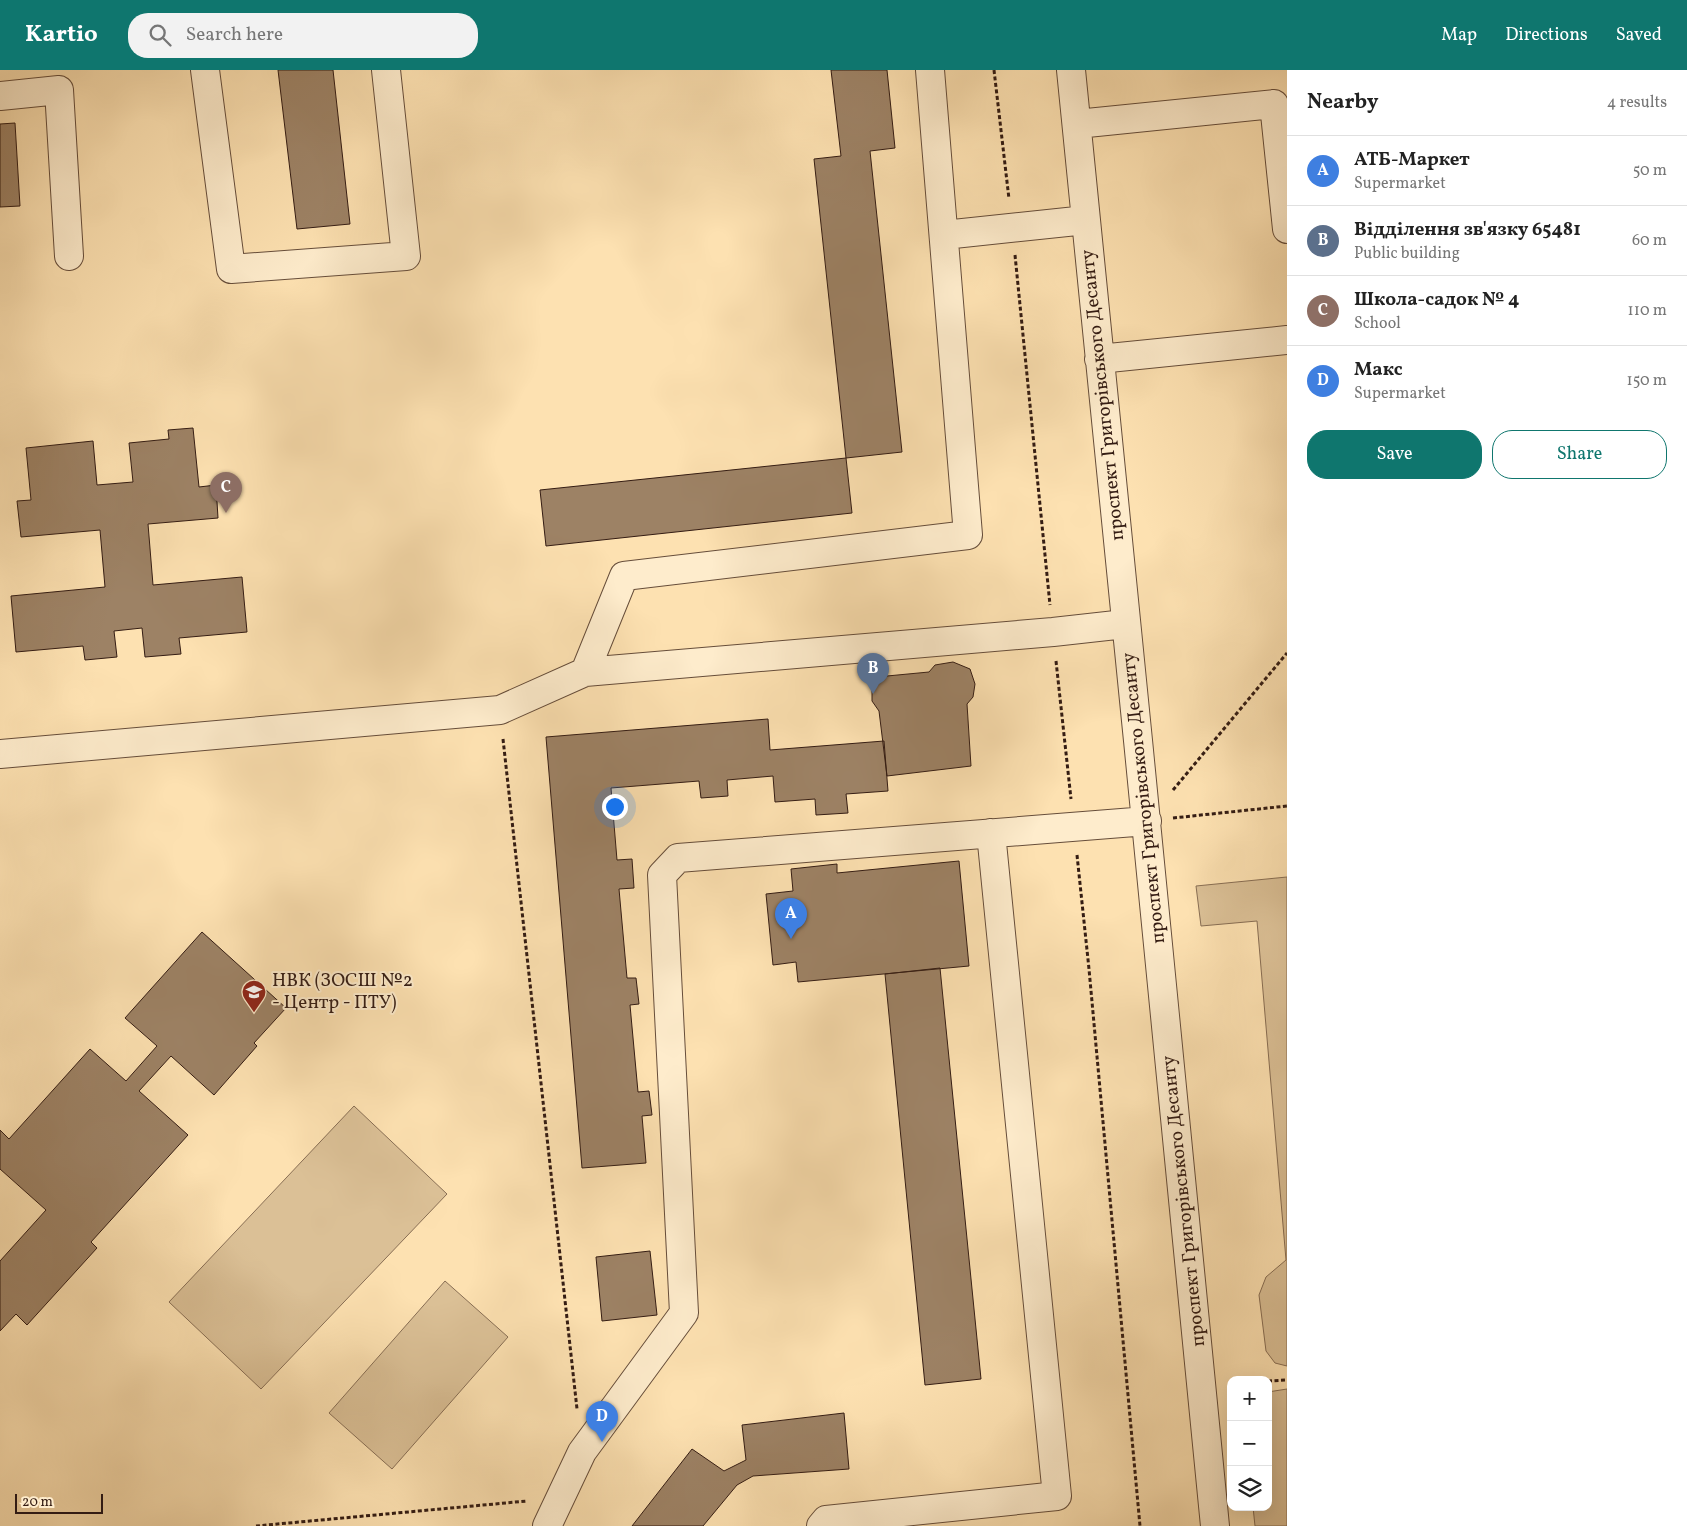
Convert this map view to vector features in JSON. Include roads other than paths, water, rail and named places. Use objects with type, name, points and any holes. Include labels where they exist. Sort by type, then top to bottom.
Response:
[{"type":"street","points":[[205,70],[232,269],[406,256],[386,70]]},
{"type":"street","points":[[585,672],[624,576],[968,535],[930,70]]},
{"type":"street","name":"проспект Григорівського Десанту","points":[[1071,70],[1215,1526]]},
{"type":"street","points":[[0,96],[59,90],[70,256]]},
{"type":"street","points":[[1077,124],[1274,104],[1287,229]]},
{"type":"street","points":[[944,234],[1086,220]]},
{"type":"street","points":[[1100,359],[1287,340]]},
{"type":"street","points":[[0,754],[500,710],[585,672],[1053,632],[1125,624]]},
{"type":"street","points":[[547,1526],[582,1452],[684,1312],[662,874],[678,858],[1146,821]]},
{"type":"street","points":[[821,1526],[826,1520],[1057,1496],[991,833]]},
{"type":"place","name":"Школа-садок № 4","points":[[226,513]]},
{"type":"place","name":"Відділення зв'язку 65481","points":[[873,694]]},
{"type":"place","name":"АТБ-Маркет","points":[[791,939]]},
{"type":"place","name":"НВК (ЗОСШ №2 - Центр - ПТУ)","points":[[254,1013]]},
{"type":"place","name":"Макс","points":[[602,1442]]}]
